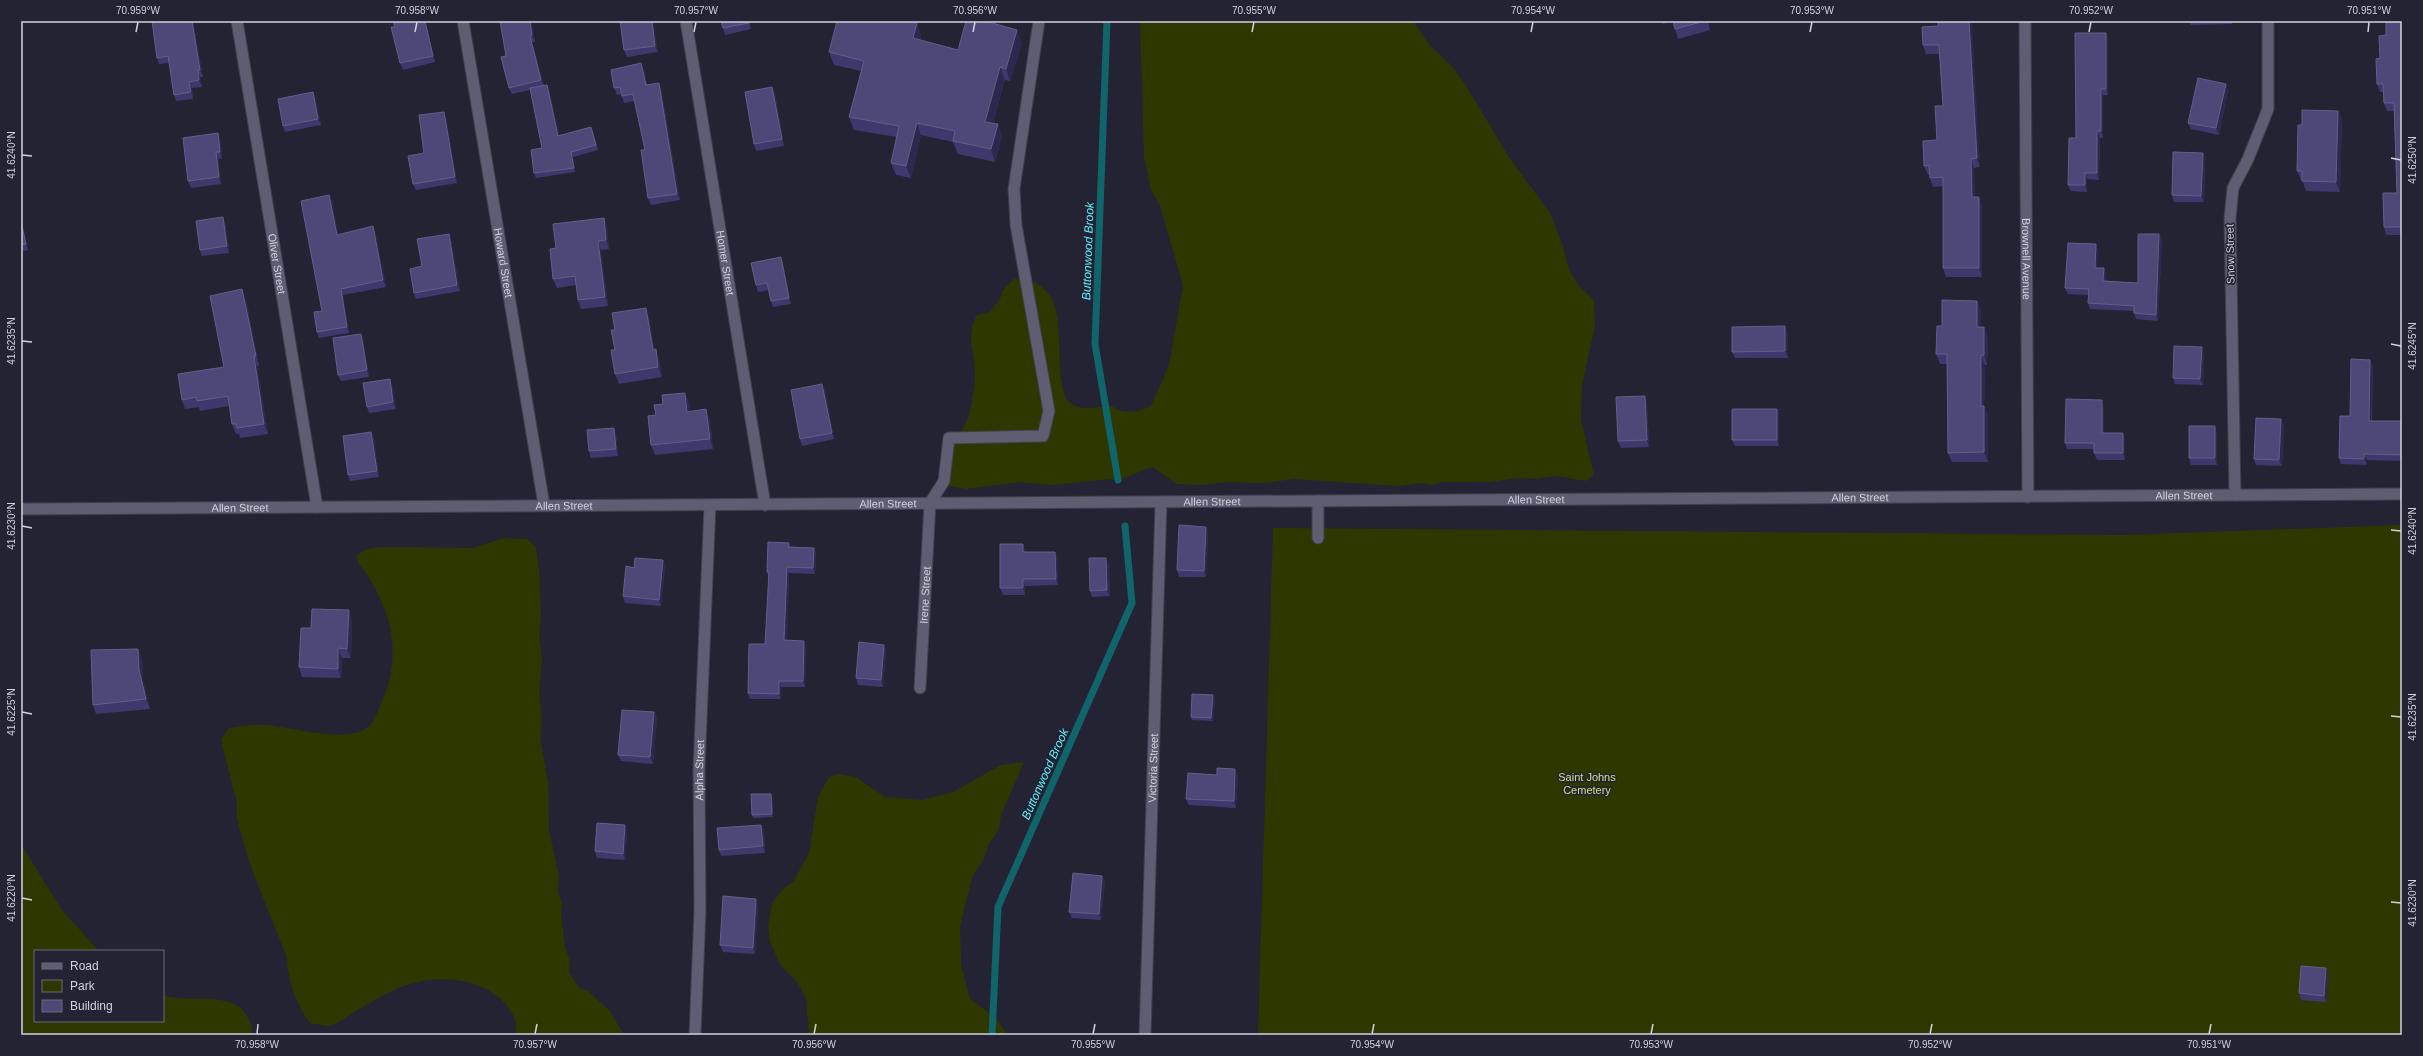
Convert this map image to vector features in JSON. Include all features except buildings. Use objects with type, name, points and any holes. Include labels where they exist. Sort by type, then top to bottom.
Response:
[{"type":"street","name":"Oliver Street","points":[[238,21],[317,507]]},
{"type":"street","name":"Howard Street","points":[[464,21],[544,505]]},
{"type":"street","name":"Homer Street","points":[[686,21],[766,505]]},
{"type":"street","points":[[930,503],[944,481],[949,438],[1043,436],[1049,411],[1016,225],[1014,190],[1039,21]]},
{"type":"street","name":"Brownell Avenue","points":[[2025,21],[2028,497]]},
{"type":"street","name":"Snow Street","points":[[2235,495],[2230,218],[2233,188],[2248,159],[2268,109],[2268,21]]},
{"type":"street","name":"Allen Street","points":[[21,509],[2402,494]]},
{"type":"street","points":[[1318,501],[1318,538]]},
{"type":"street","name":"Victoria Street","points":[[1145,1035],[1161,502]]},
{"type":"street","name":"Irene Street","points":[[920,688],[930,503]]},
{"type":"street","name":"Alpha Street","points":[[695,1035],[700,910],[699,761],[710,504]]},
{"type":"green space","points":[[1140,21],[1413,21],[1430,46],[1449,63],[1465,84],[1509,157],[1550,213],[1563,246],[1569,270],[1578,285],[1594,300],[1595,325],[1582,386],[1581,420],[1594,475],[1586,481],[1555,476],[1537,479],[1518,478],[1490,482],[1441,482],[1433,485],[1420,483],[1398,486],[1294,479],[1264,483],[1227,482],[1203,485],[1177,484],[1152,467],[1119,480],[1110,479],[1051,485],[1019,482],[966,489],[937,483],[939,473],[947,455],[967,420],[970,411],[975,377],[971,339],[973,324],[977,315],[990,312],[1001,297],[1002,291],[1014,279],[1033,282],[1045,290],[1053,302],[1059,332],[1060,367],[1063,389],[1064,395],[1069,402],[1080,407],[1090,408],[1109,406],[1119,410],[1128,411],[1139,411],[1151,406],[1169,365],[1183,285],[1160,206],[1151,190],[1144,157]]},
{"type":"green space","name":"Saint Johns Cemetery","points":[[2402,525],[2402,1035],[1258,1035],[1273,528],[2125,535]]},
{"type":"green space","points":[[505,538],[527,539],[536,547],[539,569],[541,616],[539,634],[542,659],[539,692],[542,720],[540,738],[548,783],[549,830],[559,876],[558,890],[562,905],[561,914],[565,946],[570,962],[569,972],[579,988],[588,991],[610,1011],[624,1035],[517,1035],[514,1017],[505,1004],[494,994],[481,986],[450,979],[434,979],[404,986],[377,999],[335,1024],[327,1026],[310,1023],[297,1000],[289,975],[287,958],[249,862],[237,819],[237,804],[221,739],[229,728],[248,725],[266,725],[335,735],[360,731],[369,726],[376,716],[390,678],[392,668],[392,638],[388,619],[380,598],[372,582],[359,564],[357,554],[367,549],[380,547],[472,548]]},
{"type":"green space","points":[[1024,762],[1001,815],[999,829],[989,844],[984,859],[973,875],[960,926],[961,965],[970,999],[996,1018],[1008,1035],[809,1035],[806,999],[798,983],[781,966],[770,942],[768,926],[772,903],[783,889],[793,882],[809,853],[818,797],[829,777],[837,774],[856,777],[885,797],[922,800],[953,792],[1001,765]]},
{"type":"green space","points":[[21,844],[62,910],[98,950],[34,950],[34,1022],[164,1022],[164,995],[222,1000],[233,1003],[242,1009],[248,1018],[252,1030],[251,1035],[21,1035]]},
{"type":"waterway","name":"Buttonwood Brook","points":[[1107,21],[1095,344],[1118,480]]},
{"type":"waterway","name":"Buttonwood Brook","points":[[992,1035],[998,907],[1132,603],[1125,526]]}]
